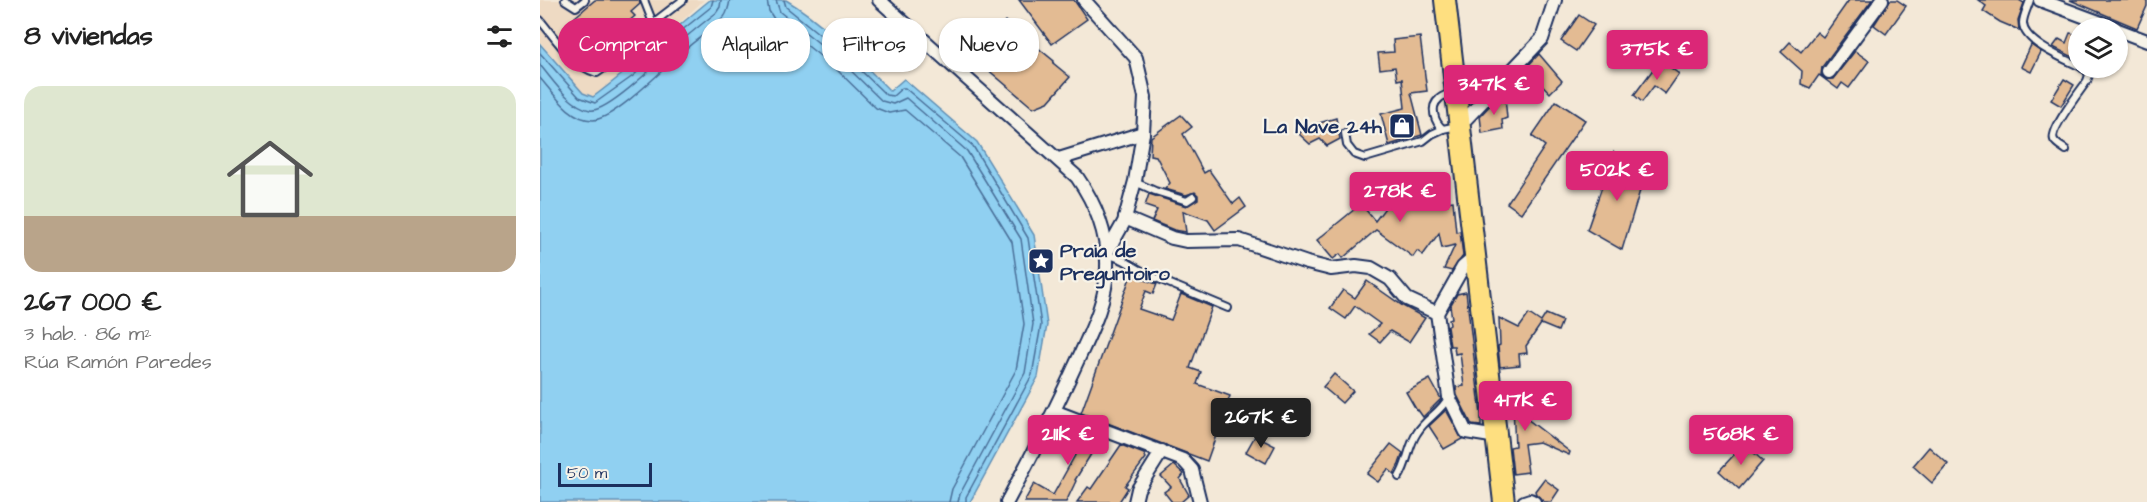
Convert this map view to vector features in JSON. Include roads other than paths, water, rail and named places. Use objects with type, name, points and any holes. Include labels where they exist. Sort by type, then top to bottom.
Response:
[{"type":"main road","points":[[1445,0],[1456,92],[1452,127],[1476,256],[1504,502]]},
{"type":"street","points":[[879,0],[1077,177],[1091,197],[1100,222],[1108,265],[1098,316],[1054,411],[1007,502]]},
{"type":"street","points":[[1084,0],[1136,58],[1144,97],[1143,133],[1135,181],[1125,218],[1106,254]]},
{"type":"street","points":[[1452,127],[1542,39],[1555,0]]},
{"type":"street","points":[[1829,72],[1882,0]]},
{"type":"street","points":[[2040,0],[2087,18]]},
{"type":"street","points":[[2128,34],[2147,41]]},
{"type":"street","points":[[1059,159],[1143,133]]},
{"type":"street","points":[[1125,218],[1179,240],[1239,240],[1330,269],[1356,266],[1371,268],[1390,279],[1407,299],[1437,313]]},
{"type":"street","points":[[1476,256],[1463,267],[1437,313],[1449,397],[1466,432],[1497,437]]},
{"type":"street","points":[[1054,411],[1183,460],[1192,470],[1200,502]]},
{"type":"street","points":[[1135,502],[1138,489],[1162,451]]},
{"type":"street","points":[[1524,502],[1530,500],[1534,502]]},
{"type":"lane","points":[[565,0],[576,7],[585,0]]},
{"type":"lane","points":[[644,0],[651,18]]},
{"type":"lane","points":[[660,18],[683,0]]},
{"type":"lane","points":[[2031,0],[2023,23],[2026,33],[2047,50],[2068,61]]},
{"type":"lane","points":[[540,20],[558,41]]},
{"type":"lane","points":[[2066,150],[2055,141],[2053,135],[2088,78]]},
{"type":"lane","points":[[1346,133],[1347,145],[1354,154],[1365,158],[1423,141],[1432,134],[1452,127]]},
{"type":"lane","points":[[1135,181],[1155,192],[1187,201],[1193,197]]},
{"type":"lane","points":[[1106,254],[1227,308]]},
{"type":"lane","points":[[1399,477],[1406,467],[1415,435],[1426,421],[1444,406],[1449,397]]},
{"type":"water","points":[[710,0],[786,0],[822,25],[822,72],[871,72],[890,91],[904,79],[977,142],[1034,235],[1047,325],[1038,377],[970,502],[540,502],[540,44],[558,65],[558,72],[565,72],[583,93],[593,97],[625,72],[689,72],[689,18]]},
{"type":"place","name":"La Nave 24h","points":[[1402,126]]},
{"type":"place","name":"Praia de Preguntoiro","points":[[1041,261]]}]
